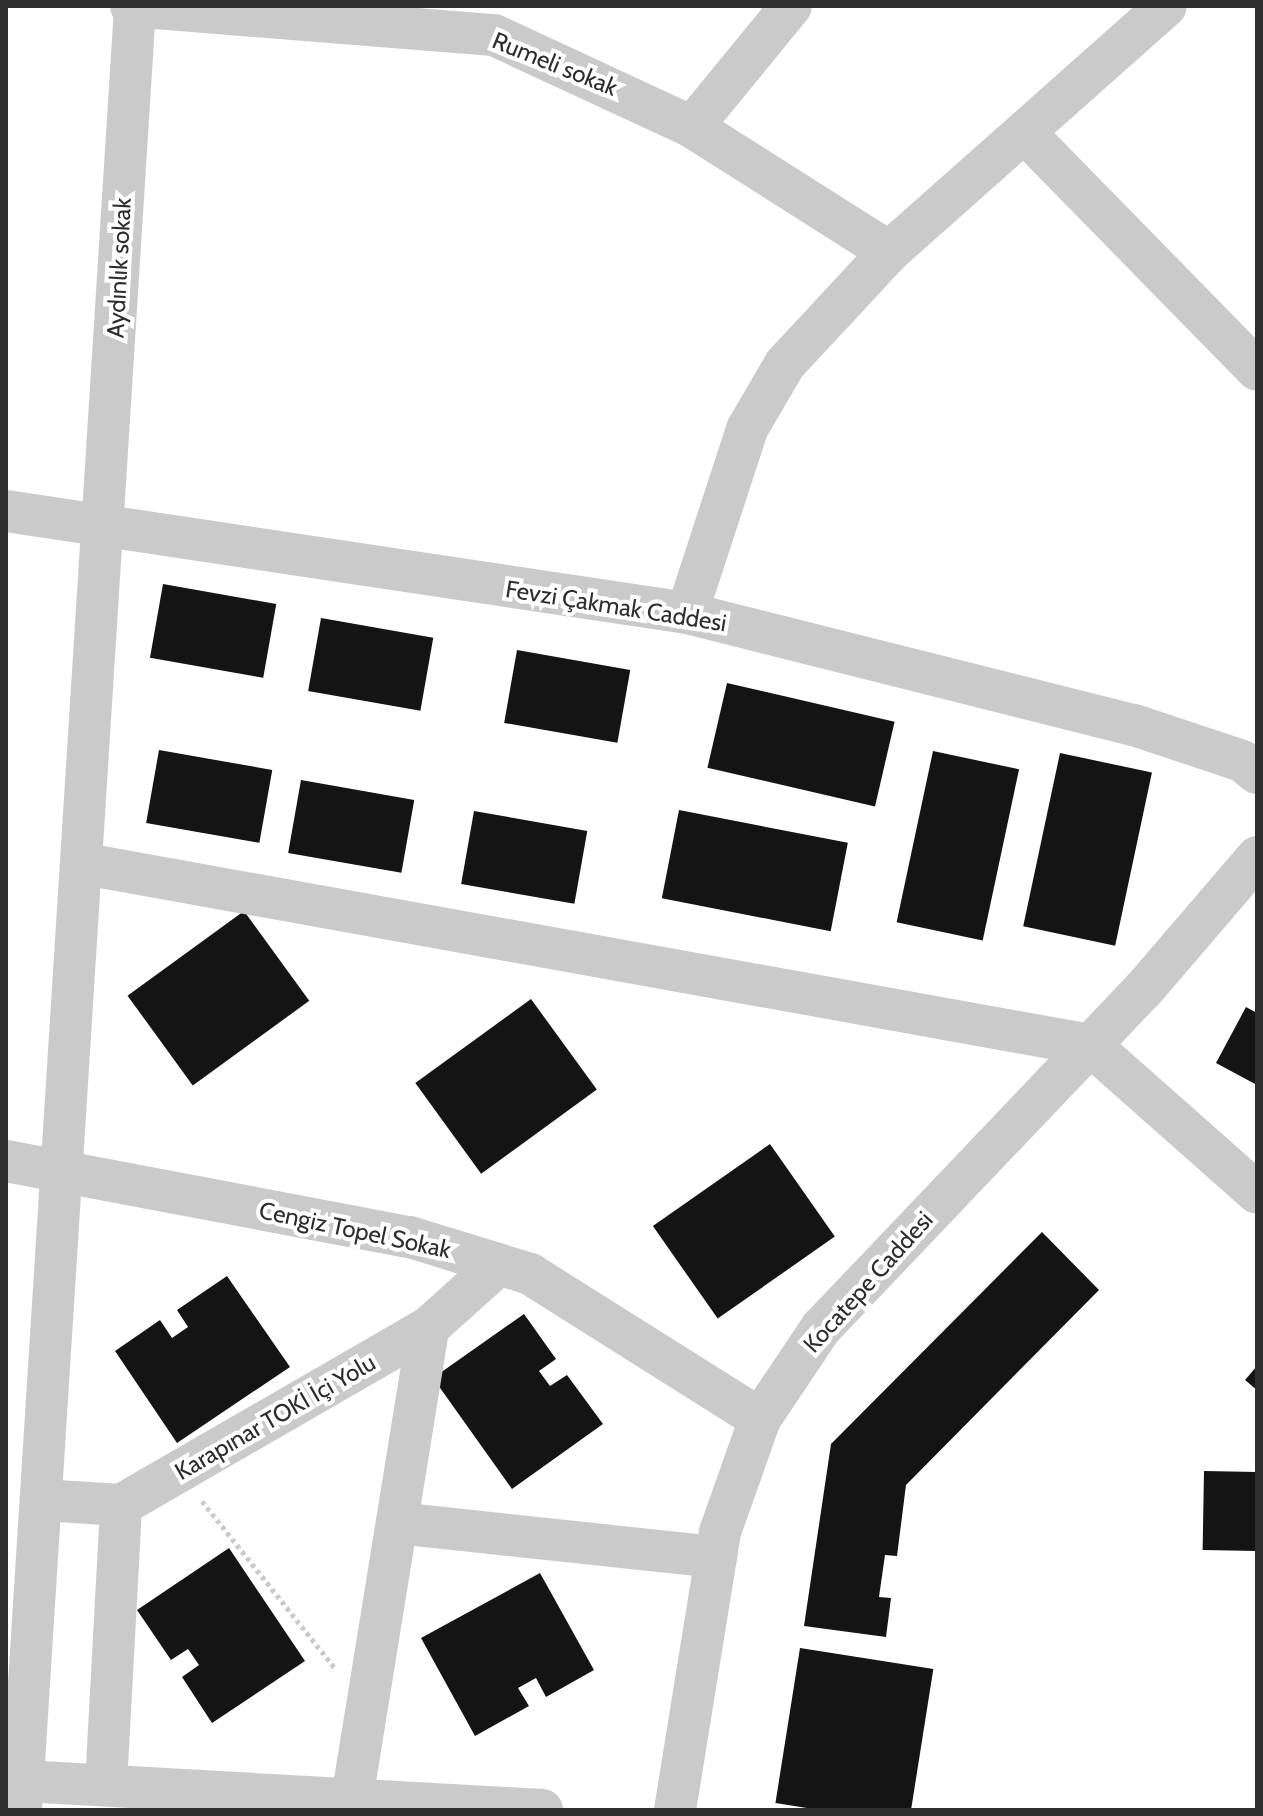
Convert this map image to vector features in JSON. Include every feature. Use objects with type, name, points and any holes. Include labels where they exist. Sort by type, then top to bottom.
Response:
[{"type":"street","name":"Rumeli sokak","points":[[133,6],[498,21],[692,127],[889,252]]},
{"type":"street","name":"Aydınlık sokak","points":[[22,1795],[17,1703],[41,1500],[61,1172],[85,864],[133,6]]},
{"type":"street","points":[[692,127],[791,6]]},
{"type":"street","points":[[687,613],[747,429],[785,364],[889,252],[1028,136],[1166,6]]},
{"type":"street","points":[[1028,136],[1257,370]]},
{"type":"street","name":"Fevzi Çakmak Caddesi","points":[[6,511],[103,529],[687,613],[1134,725],[1242,761],[1257,773]]},
{"type":"street","name":"Kocatepe Caddesi","points":[[675,1810],[716,1557],[760,1419],[821,1328],[1090,1045],[1257,857]]},
{"type":"street","points":[[85,864],[1090,1045],[1257,1193]]},
{"type":"street","name":"Cengiz Topel Sokak","points":[[6,1161],[410,1237],[530,1274],[760,1419]]},
{"type":"street","name":"Karapınar TOKİ İçi Yolu","points":[[121,1505],[428,1328],[498,1265]]},
{"type":"street","points":[[352,1799],[428,1328]]},
{"type":"street","points":[[41,1500],[121,1505],[106,1785]]},
{"type":"street","points":[[397,1523],[716,1557]]},
{"type":"street","points":[[22,1795],[106,1785],[542,1810]]},
{"type":"path","points":[[179,1472],[367,1708]]},
{"type":"building","points":[[163,584],[276,604],[263,678],[150,658]]},
{"type":"building","points":[[321,618],[433,638],[420,711],[308,691]]},
{"type":"building","points":[[517,650],[630,670],[617,743],[504,723]]},
{"type":"building","points":[[727,683],[895,722],[875,806],[707,768]]},
{"type":"building","points":[[159,750],[272,770],[259,843],[146,823]]},
{"type":"building","points":[[933,751],[1019,769],[983,940],[897,922]]},
{"type":"building","points":[[1060,753],[1152,773],[1115,946],[1023,926]]},
{"type":"building","points":[[301,780],[414,800],[401,873],[288,853]]},
{"type":"building","points":[[679,810],[848,843],[831,931],[662,898]]},
{"type":"building","points":[[474,811],[587,831],[574,904],[461,884]]},
{"type":"building","points":[[244,911],[309,1001],[193,1085],[128,996]]},
{"type":"building","points":[[531,999],[597,1090],[481,1174],[415,1083]]},
{"type":"building","points":[[1246,1007],[1257,1013],[1257,1085],[1216,1063]]},
{"type":"building","points":[[770,1144],[835,1237],[718,1319],[653,1226]]},
{"type":"building","points":[[1042,1232],[1099,1290],[906,1485],[897,1556],[885,1555],[879,1597],[891,1598],[886,1637],[804,1626],[831,1444]]},
{"type":"building","points":[[227,1276],[290,1367],[177,1443],[115,1351],[160,1320],[172,1338],[188,1327],[177,1310]]},
{"type":"building","points":[[524,1314],[556,1359],[539,1371],[550,1386],[567,1375],[603,1424],[512,1489],[433,1378]]},
{"type":"building","points":[[1257,1366],[1257,1390],[1245,1380]]},
{"type":"building","points":[[1204,1471],[1257,1472],[1256,1551],[1203,1550]]},
{"type":"building","points":[[229,1548],[305,1661],[212,1723],[182,1677],[199,1665],[188,1649],[171,1660],[137,1610]]},
{"type":"building","points":[[540,1573],[594,1670],[546,1697],[536,1678],[518,1688],[529,1706],[475,1736],[421,1638]]},
{"type":"building","points":[[800,1648],[933,1669],[911,1810],[819,1810],[775,1803]]}]
